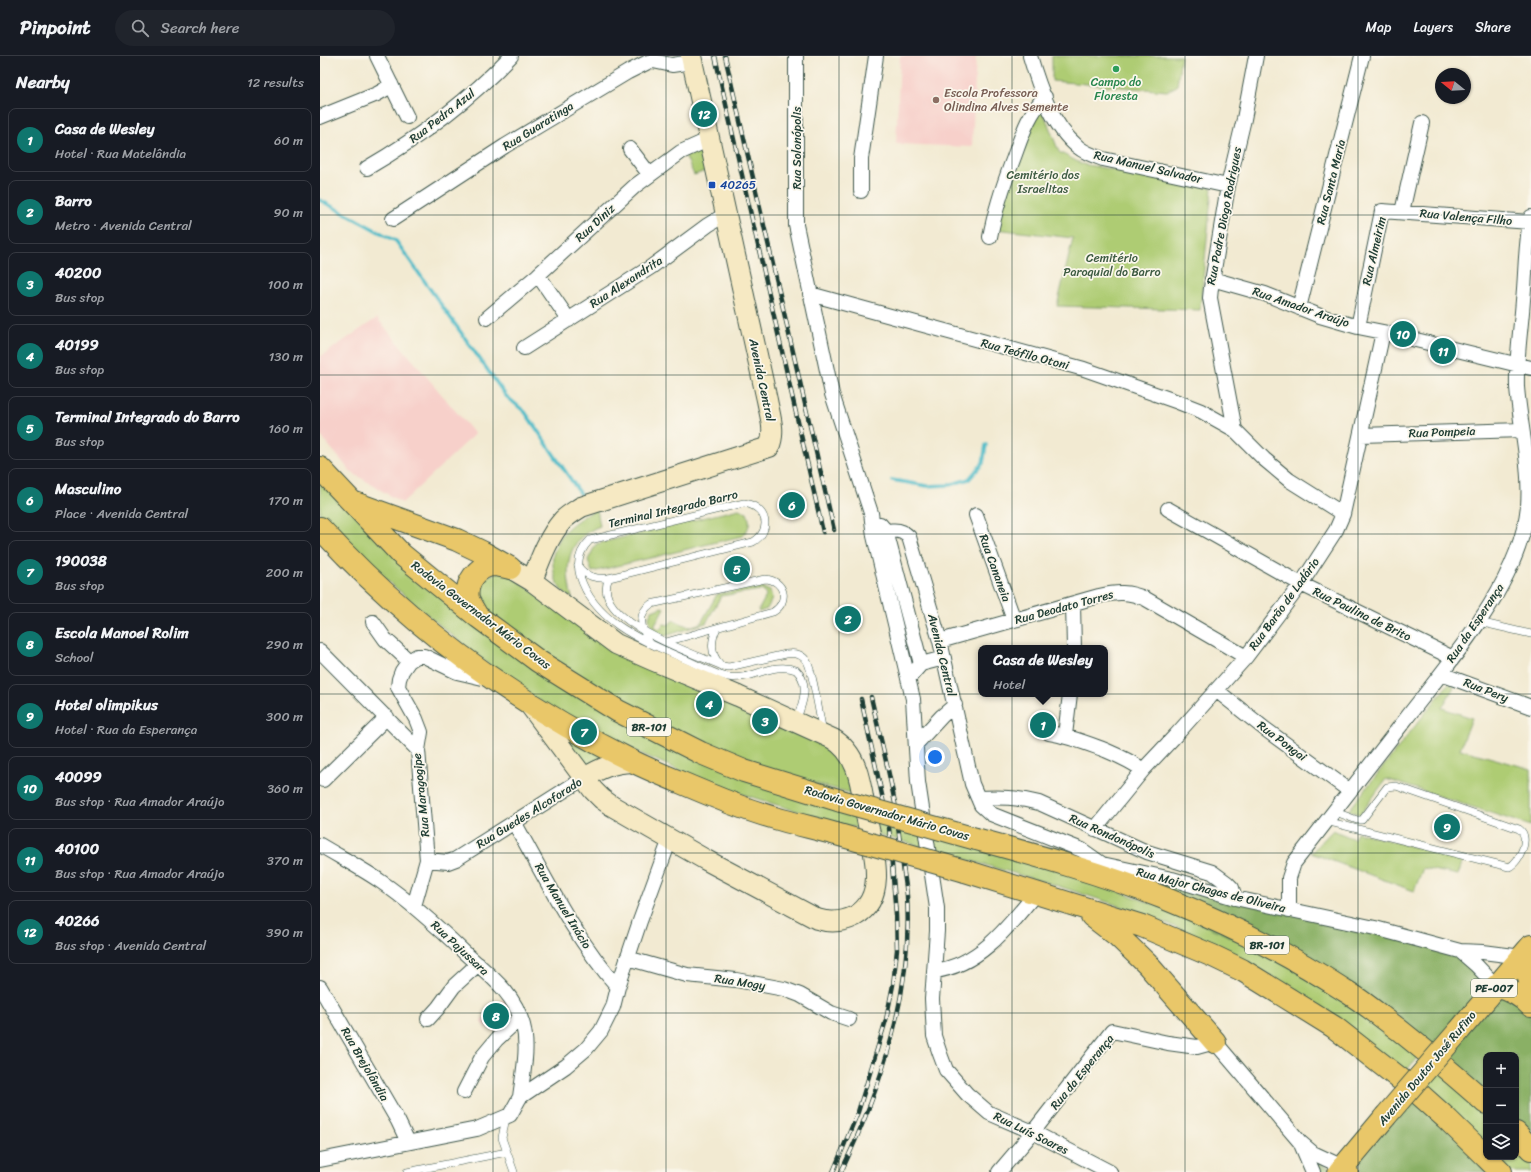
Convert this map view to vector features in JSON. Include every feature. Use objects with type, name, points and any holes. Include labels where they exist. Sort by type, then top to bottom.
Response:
[{"type":"main road","name":"Rodovia Governador Mário Covas","points":[[320,468],[401,554],[477,616],[552,669],[618,711],[677,741],[744,771],[841,801],[1015,850],[1117,881],[1163,898],[1220,922],[1284,954],[1345,990],[1443,1065],[1483,1100]]},
{"type":"main road","points":[[351,501],[457,540],[510,568]]},
{"type":"main road","name":"BR-101","points":[[320,528],[399,606],[438,639],[497,682],[554,718],[632,762],[696,789],[762,814],[965,871],[1142,926],[1207,953],[1242,970],[1334,1027],[1417,1092],[1483,1154]]},
{"type":"main road","points":[[477,616],[468,599],[468,590],[475,574],[488,566],[496,565],[510,568]]},
{"type":"main road","points":[[1015,850],[1041,849],[1102,864]]},
{"type":"main road","points":[[1081,908],[1118,936],[1148,964],[1215,1042]]},
{"type":"main road","points":[[1526,951],[1531,984]]},
{"type":"main road","name":"Avenida Doutor José Rufino","points":[[1343,1170],[1385,1117],[1526,951]]},
{"type":"main road","points":[[1496,986],[1510,990],[1531,1006]]},
{"type":"main road","points":[[1519,1136],[1531,1148]]},
{"type":"main road","name":"BR-101","points":[[1489,1160],[1501,1172]]},
{"type":"street","points":[[377,56],[407,117]]},
{"type":"street","name":"Rua Pedra Azul","points":[[367,168],[398,150],[444,116],[492,76],[511,56]]},
{"type":"street","name":"Rua Solonópolis","points":[[796,56],[796,213],[799,240]]},
{"type":"street","points":[[860,191],[861,159],[876,56]]},
{"type":"street","name":"Rua Manuel Salvador","points":[[1030,56],[1054,120],[1078,147],[1103,159],[1228,186]]},
{"type":"street","name":"Rua Padre Diogo Rodrigues","points":[[1235,430],[1205,299],[1212,279],[1228,186],[1244,119],[1256,56]]},
{"type":"street","name":"Rua Santa Maria","points":[[1299,308],[1362,56]]},
{"type":"street","name":"Avenida Central","points":[[532,581],[541,557],[553,535],[564,519],[581,507],[769,447],[772,441],[773,433],[767,400],[691,59]]},
{"type":"street","name":"Rua Guaratinga","points":[[393,219],[517,138],[628,72],[648,62],[653,61],[672,65],[691,59]]},
{"type":"street","points":[[320,117],[377,94],[391,84]]},
{"type":"street","points":[[990,237],[994,215],[1024,129],[1032,112],[1045,97]]},
{"type":"street","name":"Rua Almeirim","points":[[1358,327],[1382,211],[1402,212],[1422,124]]},
{"type":"street","name":"Rua Diniz","points":[[487,318],[538,276],[605,213],[650,175],[681,152],[710,139]]},
{"type":"street","points":[[630,150],[650,175]]},
{"type":"street","name":"Rua Valença Filho","points":[[1402,212],[1530,220]]},
{"type":"street","name":"Rua Alexandrita","points":[[524,348],[651,267],[708,225],[726,214]]},
{"type":"street","name":"Rua da Esperança","points":[[1289,910],[1289,878],[1292,867],[1453,658],[1479,622],[1514,561],[1522,535],[1528,507],[1529,490],[1517,387],[1517,365],[1530,220]]},
{"type":"street","name":"Avenida Central","points":[[799,240],[832,394],[871,513],[880,534],[921,664],[908,679]]},
{"type":"street","points":[[538,276],[569,320]]},
{"type":"street","name":"Rua Amador Araújo","points":[[1212,279],[1265,294],[1320,316],[1358,327],[1531,368]]},
{"type":"street","name":"Rua Teófilo Otoni","points":[[810,294],[1084,370],[1201,411],[1235,430]]},
{"type":"street","name":"Rua Barão de Ladário","points":[[1095,830],[1143,770],[1246,657],[1301,584],[1333,536],[1343,514],[1361,435],[1371,380],[1383,332]]},
{"type":"street","points":[[1235,430],[1264,459],[1289,480],[1343,514]]},
{"type":"street","name":"Rua Pompeia","points":[[1361,435],[1522,430]]},
{"type":"street","name":"Rua Paulina de Brito","points":[[1168,509],[1301,584],[1453,658]]},
{"type":"street","name":"Rua Cananeia","points":[[976,515],[1014,620]]},
{"type":"street","name":"Avenida Central","points":[[880,534],[899,531],[909,537],[940,641],[972,784],[978,798]]},
{"type":"street","name":"Avenida Central","points":[[880,534],[913,698],[918,782],[936,908],[934,971]]},
{"type":"street","points":[[510,568],[532,581],[616,644],[738,696],[824,735],[837,742],[848,752],[857,770],[874,858],[876,876],[874,891],[870,900],[860,913],[851,918],[834,922],[817,919],[612,806],[593,790],[527,701]]},
{"type":"street","name":"Rua Deodato Torres","points":[[940,641],[1109,594],[1128,592],[1136,594],[1170,612],[1246,657]]},
{"type":"street","points":[[1072,604],[1074,645]]},
{"type":"street","points":[[373,622],[385,639],[409,661]]},
{"type":"street","name":"Rua Maragogipe","points":[[320,651],[418,750],[427,860],[414,906]]},
{"type":"street","points":[[418,750],[421,732],[416,719],[398,687],[402,671],[409,661],[417,656],[424,656],[457,672],[497,682]]},
{"type":"street","points":[[921,664],[944,658]]},
{"type":"street","name":"Rua Pery","points":[[1441,674],[1531,707]]},
{"type":"street","name":"Rua Pongai","points":[[1216,690],[1350,791]]},
{"type":"street","points":[[1066,735],[1070,697]]},
{"type":"street","name":"Avenida Central","points":[[916,744],[942,716],[955,705]]},
{"type":"street","points":[[323,780],[387,717]]},
{"type":"street","points":[[1049,733],[1066,735],[1125,758],[1143,770]]},
{"type":"street","name":"Rua Guedes Alcoforado","points":[[427,860],[448,862],[456,859],[602,767],[617,763],[632,762]]},
{"type":"street","name":"Rua Rondonópolis","points":[[978,798],[1022,798],[1055,809],[1095,830],[1146,852],[1212,872],[1232,888],[1235,898]]},
{"type":"street","name":"Rua Major Chagas de Oliveira","points":[[978,798],[981,805],[991,814],[1082,850],[1102,864],[1172,879],[1235,898],[1375,928],[1460,952],[1526,951]]},
{"type":"street","name":"Rua Manuel Inácio","points":[[514,822],[574,930],[604,971],[618,987]]},
{"type":"street","points":[[320,1160],[477,1129],[506,1117],[510,1115],[520,1097],[566,1066],[586,1049],[601,1031],[613,1007],[627,958],[670,839]]},
{"type":"street","name":"Rua Pajussara","points":[[320,845],[379,880],[414,906],[478,964],[511,997],[525,1034],[526,1051],[520,1097]]},
{"type":"street","points":[[934,971],[952,968],[980,952],[996,940],[1036,893]]},
{"type":"street","name":"Rua Major Chagas de Oliveira","points":[[1460,952],[1476,965],[1496,986]]},
{"type":"street","name":"Rua Mogy","points":[[627,958],[687,975],[736,980],[784,989],[800,995],[831,1013],[849,1019]]},
{"type":"street","points":[[428,1019],[454,986],[478,964]]},
{"type":"street","name":"Rua Luís Soares","points":[[934,971],[932,999],[934,1036],[946,1070],[967,1094],[989,1113],[1033,1132],[1110,1172]]},
{"type":"street","name":"Rua Brejolândia","points":[[320,987],[408,1142]]},
{"type":"street","points":[[464,1092],[482,1057],[497,1039],[520,1018]]},
{"type":"street","name":"Rua da Esperança","points":[[999,1172],[1033,1132],[1112,1031],[1168,1044],[1197,1047],[1215,1042]]},
{"type":"street","points":[[1215,1042],[1300,1142],[1313,1153],[1343,1170]]},
{"type":"street","points":[[1300,1142],[1313,1172]]},
{"type":"lane","name":"Terminal Integrado Barro","points":[[744,503],[759,508],[764,517],[764,528],[762,533],[758,539],[753,542],[609,578],[594,578],[587,575],[578,566],[585,544],[590,540],[744,503]]},
{"type":"lane","points":[[578,566],[582,582],[593,603],[602,613],[619,626],[650,644],[730,678],[780,667],[799,672],[802,679],[804,699],[796,722]]},
{"type":"lane","points":[[609,578],[606,592],[611,604],[626,621],[666,642],[722,666],[729,667],[794,653],[801,655],[809,664],[824,735]]},
{"type":"lane","points":[[650,644],[641,624],[642,617],[647,607],[651,604],[762,580],[771,580],[780,585],[784,595],[781,605],[773,612],[666,642]]},
{"type":"lane","points":[[1479,622],[1531,634]]},
{"type":"lane","points":[[717,628],[712,640],[712,646],[715,658],[722,666]]},
{"type":"lane","points":[[1396,786],[1519,829],[1524,834],[1524,846],[1515,862],[1509,867],[1330,816],[1362,820],[1386,787],[1396,786]]},
{"type":"lane","points":[[506,1117],[502,1138],[514,1172]]},
{"type":"lane","points":[[407,1172],[507,1152]]},
{"type":"shaded area","name":"Escola Professora Olindina Alves Semente","points":[[900,56],[976,56],[972,147],[896,144]]},
{"type":"shaded area","points":[[377,318],[475,434],[402,503],[351,472],[320,435],[320,357]]},
{"type":"shaded area","points":[[503,999],[512,1010],[492,1029],[484,1026],[481,1021]]},
{"type":"green space","name":"Campo do Floresta","points":[[1052,56],[1181,56],[1177,86],[1167,91],[1052,81]]},
{"type":"green space","points":[[1041,106],[1059,152],[1082,164],[1212,188],[1200,310],[1057,306],[1073,238],[995,229],[997,210]]},
{"type":"green space","points":[[703,147],[709,170],[694,175],[685,155]]},
{"type":"green space","points":[[320,474],[379,541],[622,719],[1054,866],[1253,943],[1424,1049],[1403,1075],[1299,992],[1188,932],[1129,909],[1055,885],[790,809],[713,785],[642,754],[553,710],[500,674],[370,566],[320,514]]},
{"type":"green space","points":[[597,509],[600,526],[580,539],[570,556],[568,576],[572,598],[562,591],[556,580],[553,568],[553,555],[559,540],[569,527]]},
{"type":"green space","points":[[739,509],[747,513],[749,520],[748,528],[742,536],[592,572],[588,560],[596,544]]},
{"type":"green space","points":[[503,570],[603,642],[831,743],[862,796],[701,753],[479,611],[479,583],[486,577]]},
{"type":"green space","points":[[761,587],[770,591],[772,599],[767,609],[759,612],[758,611],[766,596],[761,590],[721,596],[706,623],[665,636],[655,632],[650,624],[649,617],[652,611],[662,607],[664,608],[654,626],[659,629],[664,624],[668,625],[674,620],[689,627],[701,623],[717,594]]},
{"type":"green space","points":[[1449,683],[1454,687],[1442,708],[1472,718],[1460,749],[1531,769],[1531,826],[1386,779],[1360,815],[1349,810]]},
{"type":"green space","points":[[554,727],[615,760],[594,777]]},
{"type":"green space","points":[[1333,830],[1354,839],[1357,832],[1463,860],[1458,875],[1423,868],[1414,891],[1311,853]]},
{"type":"green space","points":[[1049,857],[1429,942],[1472,963],[1487,987],[1434,1048],[1372,999]]},
{"type":"green space","points":[[1508,996],[1531,1012],[1531,1141],[1519,1126],[1519,1052],[1483,1052],[1483,1090],[1441,1055],[1491,998]]},
{"type":"green space","points":[[1440,1061],[1483,1098],[1483,1150],[1417,1086]]},
{"type":"green space","points":[[1412,1091],[1493,1172],[1361,1172],[1360,1156]]},
{"type":"green space","points":[[1519,1137],[1531,1151],[1531,1172],[1503,1172],[1492,1160],[1519,1160]]},
{"type":"green space","points":[[1312,1158],[1330,1168],[1327,1172],[1316,1172]]},
{"type":"waterway","points":[[320,200],[396,241],[506,396],[525,412],[582,496]]},
{"type":"waterway","points":[[892,480],[927,486],[949,485],[969,479],[983,463],[986,445]]},
{"type":"railway","points":[[715,56],[823,532]]},
{"type":"railway","points":[[725,56],[834,530]]},
{"type":"railway","points":[[841,1172],[869,1106],[892,1038],[900,1003],[908,932],[907,891],[895,803],[871,697]]},
{"type":"railway","points":[[833,1172],[858,1112],[886,1020],[893,985],[897,950],[896,915],[889,827],[861,699]]},
{"type":"place","name":"Campo do Floresta","points":[[1116,69]]},
{"type":"place","name":"Escola Professora Olindina Alves Semente","points":[[936,100]]},
{"type":"place","name":"40266","points":[[704,114]]},
{"type":"place","name":"40265","points":[[712,185]]},
{"type":"place","name":"40099","points":[[1403,334]]},
{"type":"place","name":"40100","points":[[1443,351]]},
{"type":"place","name":"Masculino","points":[[792,505]]},
{"type":"place","name":"Terminal Integrado do Barro","points":[[737,569]]},
{"type":"place","name":"Barro","points":[[848,619]]},
{"type":"place","name":"40199","points":[[709,704]]},
{"type":"place","name":"40200","points":[[765,721]]},
{"type":"place","name":"Casa de Wesley","points":[[1043,725]]},
{"type":"place","name":"190038","points":[[584,732]]},
{"type":"place","name":"Hotel olimpikus","points":[[1447,827]]},
{"type":"place","name":"Escola Manoel Rolim","points":[[496,1016]]},
{"type":"park label","name":"Cemitério dos Israelitas","points":[[1043,182]]},
{"type":"park label","name":"Cemitério Paroquial do Barro","points":[[1112,265]]}]
